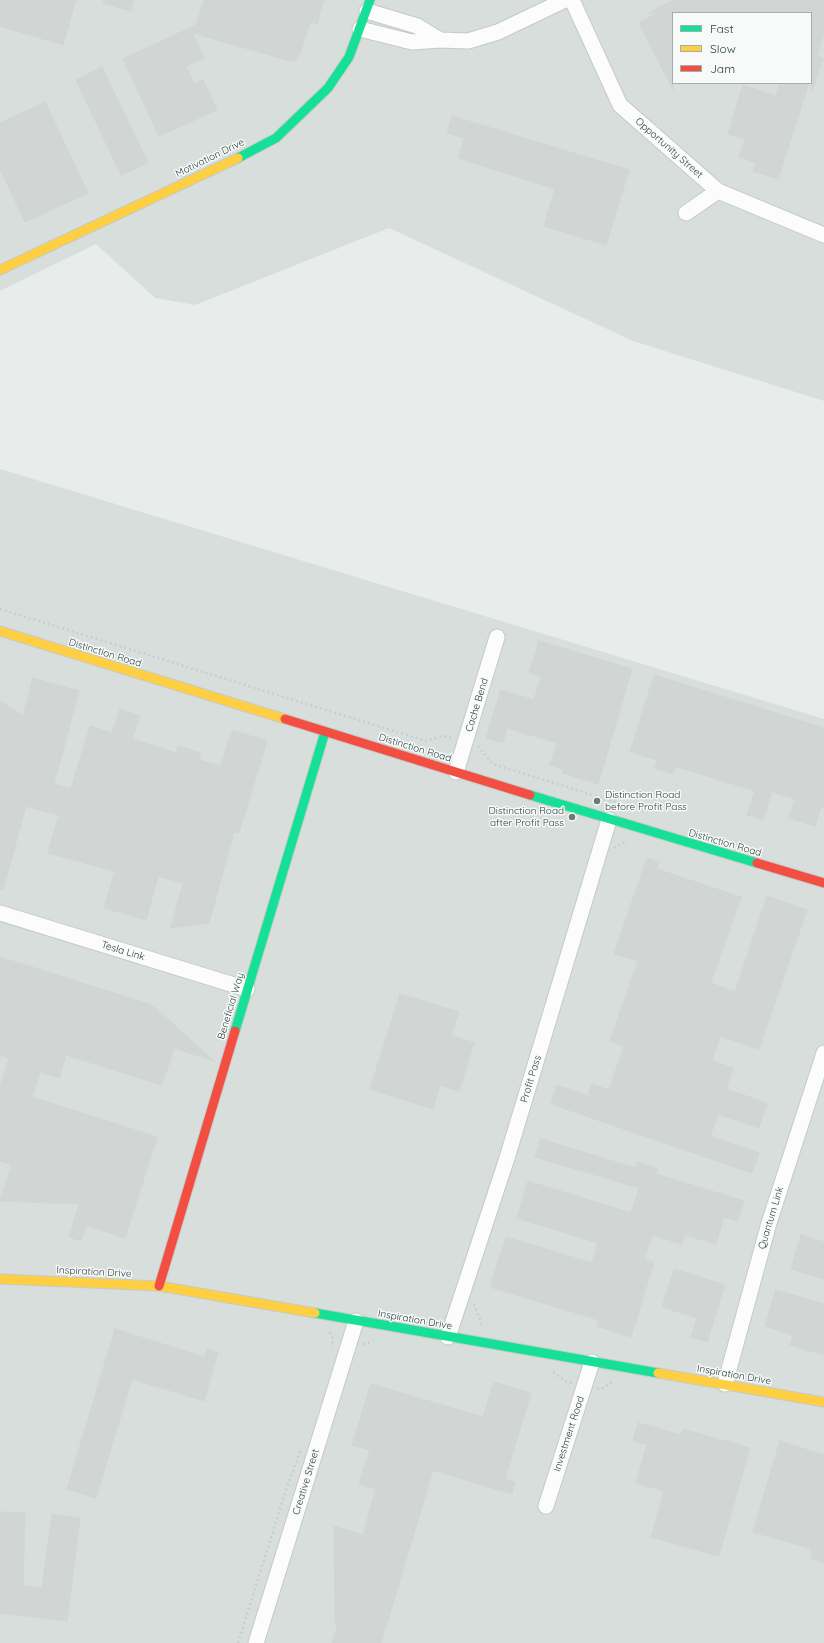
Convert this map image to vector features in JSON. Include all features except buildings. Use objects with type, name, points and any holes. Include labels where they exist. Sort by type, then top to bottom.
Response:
[{"type":"street","points":[[360,29],[412,42],[440,40],[468,41],[498,32],[565,0]]},
{"type":"street","name":"Opportunity Street","points":[[572,0],[620,105],[718,191],[824,235]]},
{"type":"street","points":[[368,6],[417,26],[440,40]]},
{"type":"street","name":"Motivation Drive","points":[[0,270],[232,161],[276,138],[328,88],[349,57],[368,6]]},
{"type":"street","points":[[686,213],[718,191]]},
{"type":"street","name":"Distinction Road","points":[[0,631],[609,820],[824,883]]},
{"type":"street","name":"Cache Bend","points":[[456,772],[497,637]]},
{"type":"street","name":"Beneficial Way","points":[[159,1286],[324,732]]},
{"type":"street","name":"Profit Pass","points":[[448,1337],[507,1158],[609,820]]},
{"type":"street","name":"Tesla Link","points":[[0,913],[247,989]]},
{"type":"street","name":"Quantum Link","points":[[725,1384],[769,1223],[824,1053]]},
{"type":"street","name":"Inspiration Drive","points":[[0,1279],[159,1286],[824,1402]]},
{"type":"street","name":"Creative Street","points":[[256,1643],[356,1321]]},
{"type":"street","name":"Investment Road","points":[[546,1506],[592,1362]]},
{"type":"path","points":[[0,609],[426,741],[443,736],[479,746],[493,764],[649,813]]},
{"type":"path","points":[[324,1328],[329,1332],[333,1340],[332,1352]]},
{"type":"path","points":[[238,1643],[285,1492],[302,1444]]},
{"type":"shaded area","points":[[0,0],[824,0],[824,401],[633,341],[389,228],[195,305],[155,298],[96,244],[0,291]]},
{"type":"shaded area","points":[[0,469],[824,719],[824,1643],[0,1643]]},
{"type":"traffic: fast","points":[[238,158],[276,138],[328,88],[349,57],[370,0]]},
{"type":"traffic: fast","points":[[235,1031],[325,732]]},
{"type":"traffic: fast","points":[[530,795],[757,863]]},
{"type":"traffic: fast","points":[[315,1313],[658,1373]]},
{"type":"traffic: slow","points":[[0,270],[238,158]]},
{"type":"traffic: slow","points":[[0,631],[285,719]]},
{"type":"traffic: slow","points":[[0,1279],[159,1286],[315,1313]]},
{"type":"traffic: slow","points":[[658,1373],[824,1402]]},
{"type":"traffic: jam","points":[[285,719],[530,795]]},
{"type":"traffic: jam","points":[[757,863],[824,883]]},
{"type":"traffic: jam","points":[[159,1286],[235,1031]]},
{"type":"place","name":"Distinction Road before Profit Pass","points":[[597,801]]},
{"type":"place","name":"Distinction Road after Profit Pass","points":[[572,817]]}]
